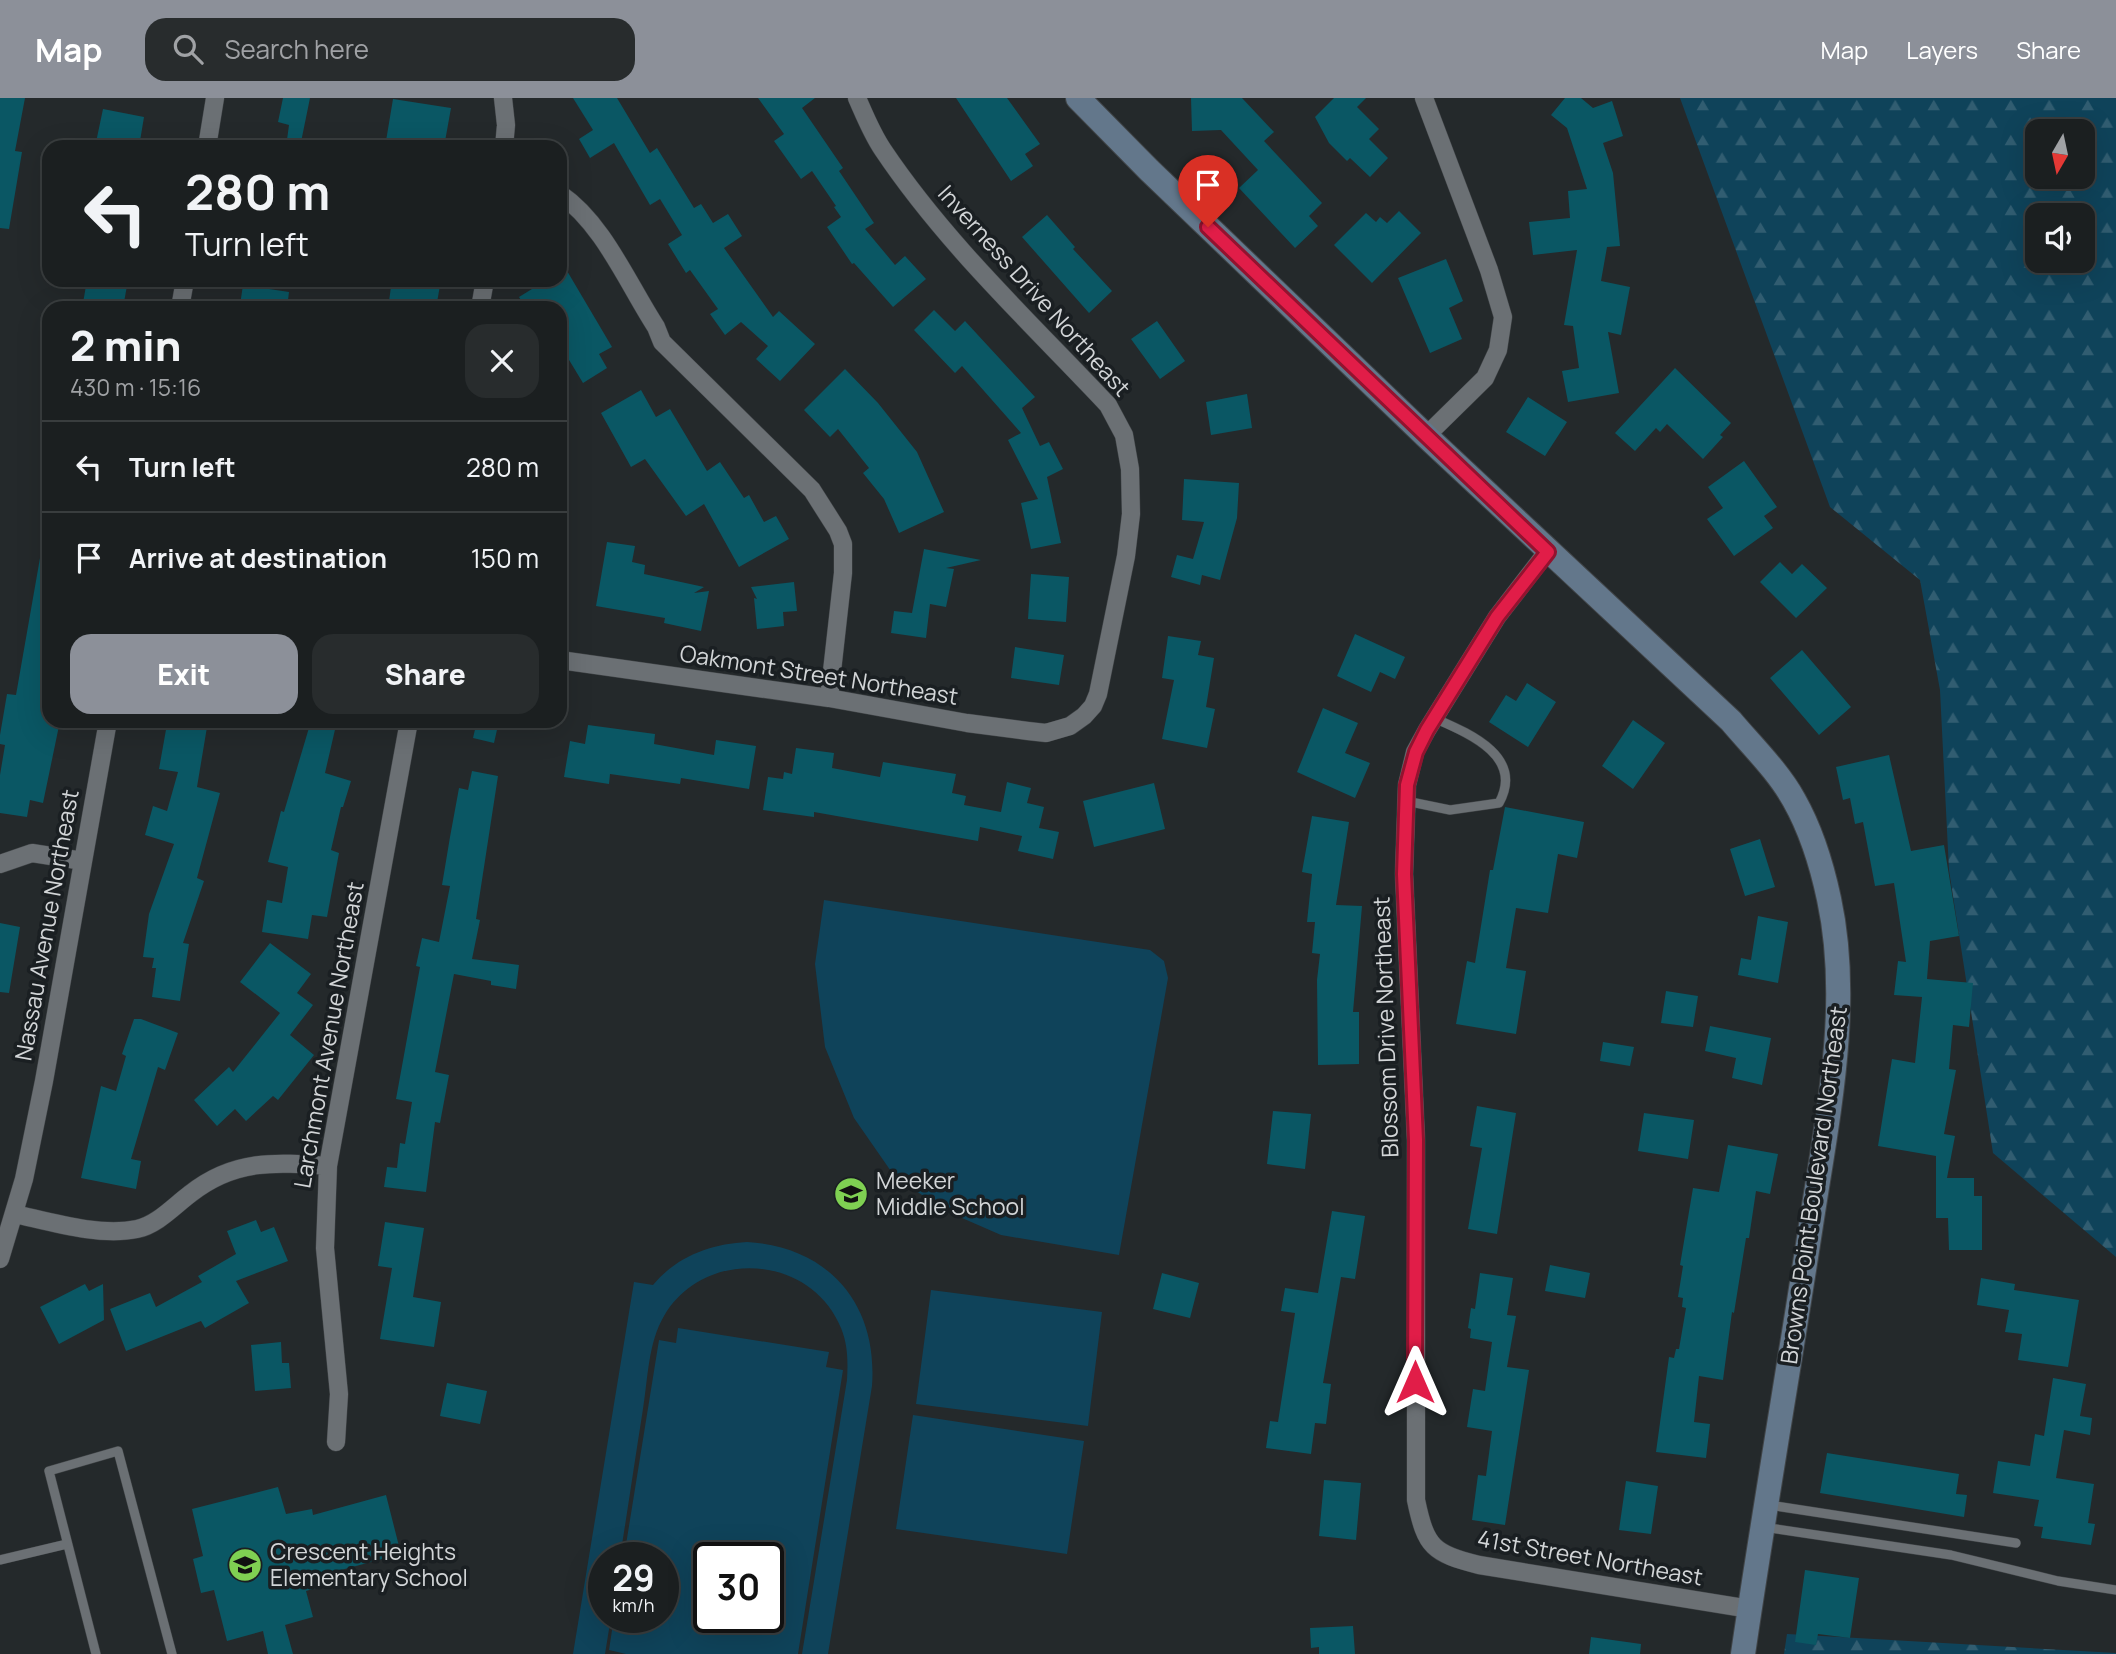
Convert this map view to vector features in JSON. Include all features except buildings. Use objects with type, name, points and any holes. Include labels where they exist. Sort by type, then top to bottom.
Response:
[{"type":"street","points":[[208,140],[215,98]]},
{"type":"street","points":[[503,98],[505,140]]},
{"type":"street","name":"Inverness Drive Northeast","points":[[857,98],[883,150],[925,207],[966,255],[1108,405],[1124,435],[1132,485],[1123,569],[1098,694],[1093,706],[1070,726]]},
{"type":"street","name":"Browns Point Boulevard Northeast","points":[[1078,98],[1149,170],[1426,436],[1731,721],[1793,799],[1811,838],[1829,898],[1839,955],[1839,997],[1831,1086],[1743,1654]]},
{"type":"street","points":[[1424,98],[1489,270],[1503,317],[1498,350],[1485,378],[1426,436]]},
{"type":"street","points":[[567,200],[580,210],[599,234],[656,327],[662,342],[813,490],[838,531],[843,544],[843,573],[829,698]]},
{"type":"street","name":"Blossom Drive Northeast","points":[[1428,1539],[1416,1500],[1416,1140],[1404,874],[1406,801],[1410,769],[1434,718],[1497,617],[1548,552]]},
{"type":"street","name":"Oakmont Street Northeast","points":[[567,661],[829,698],[1028,732],[1046,733],[1070,726]]},
{"type":"street","name":"Nassau Avenue Northeast","points":[[0,1259],[15,1214],[44,1081],[107,728]]},
{"type":"street","name":"Larchmont Avenue Northeast","points":[[336,1442],[339,1394],[327,1292],[325,1248],[328,1166],[408,728]]},
{"type":"street","points":[[0,864],[32,853],[83,861]]},
{"type":"street","points":[[15,1214],[93,1229],[137,1229],[158,1219],[225,1171],[281,1162],[328,1166]]},
{"type":"street","name":"41st Street Northeast","points":[[1428,1539],[1438,1552],[1479,1566],[1750,1609]]},
{"type":"lane","points":[[1406,801],[1450,810],[1499,803],[1504,793],[1505,774],[1494,751],[1482,742],[1434,718]]},
{"type":"lane","points":[[96,1654],[49,1471],[118,1451],[173,1654]]},
{"type":"lane","points":[[1765,1516],[2016,1543]]},
{"type":"lane","points":[[1765,1516],[1951,1555],[2058,1581],[2116,1590]]},
{"type":"lane","points":[[0,1560],[67,1544]]},
{"type":"green space","points":[[1680,98],[2116,98],[2116,1257],[1993,1153],[1949,870],[1940,690],[1920,580],[1830,507]]},
{"type":"green space","points":[[824,900],[1150,950],[1164,961],[1168,978],[1119,1255],[1001,1235],[946,1211],[895,1177],[854,1118],[825,1047],[815,964]]},
{"type":"green space","points":[[747,1242],[776,1246],[802,1255],[824,1268],[842,1285],[857,1306],[867,1330],[872,1356],[872,1386],[828,1654],[802,1654],[847,1380],[846,1347],[841,1328],[826,1303],[806,1285],[782,1273],[756,1268],[730,1270],[704,1278],[682,1294],[664,1316],[649,1361],[622,1542],[591,1542],[634,1282],[653,1285],[684,1259],[720,1245]]},
{"type":"green space","points":[[931,1290],[1102,1312],[1088,1426],[916,1404]]},
{"type":"green space","points":[[678,1328],[829,1352],[826,1367],[843,1370],[798,1654],[626,1654],[609,1650],[612,1633],[679,1633],[679,1542],[626,1542],[659,1340],[676,1343]]},
{"type":"green space","points":[[913,1415],[1084,1441],[1067,1554],[896,1529]]},
{"type":"green space","points":[[588,1563],[588,1633],[608,1633],[605,1654],[573,1654]]},
{"type":"green space","points":[[1787,1634],[2116,1653],[2116,1654],[1784,1654]]},
{"type":"place","name":"Meeker Middle School","points":[[851,1194]]},
{"type":"place","name":"Crescent Heights Elementary School","points":[[245,1565]]},
{"type":"route","points":[[1208,227],[1548,552],[1497,617],[1427,730],[1416,752],[1407,785],[1404,874],[1416,1140],[1415,1382]]}]
